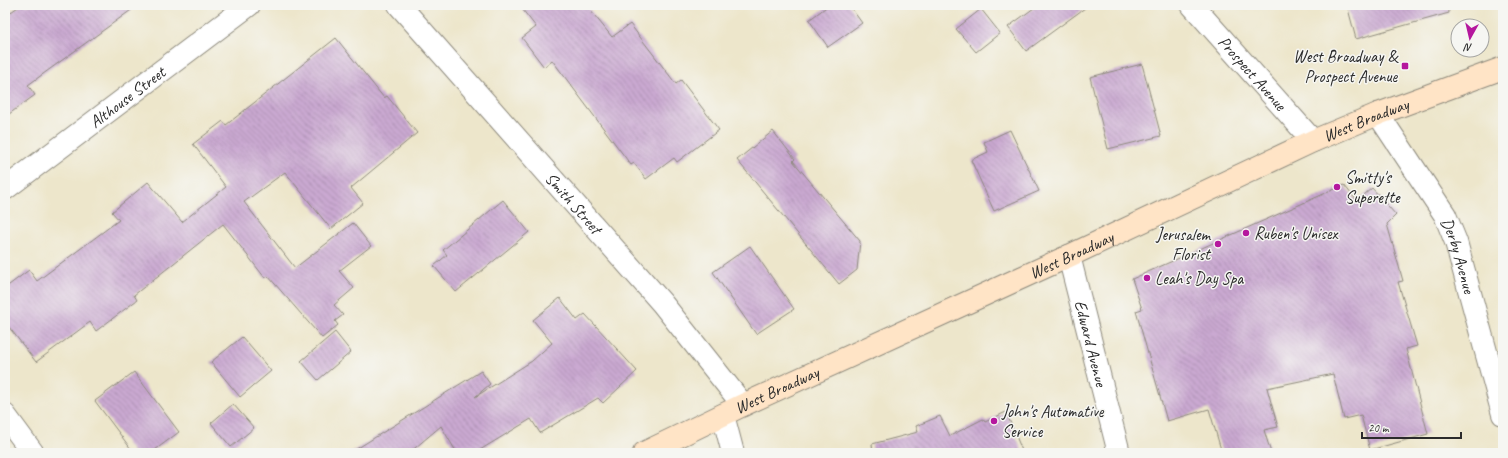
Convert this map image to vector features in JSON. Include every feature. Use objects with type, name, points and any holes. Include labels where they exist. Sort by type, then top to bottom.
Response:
[{"type":"main road","name":"West Broadway","points":[[644,453],[743,405],[1069,256],[1313,141],[1378,114],[1503,68]]},
{"type":"street","name":"Althouse Street","points":[[5,189],[249,5]]},
{"type":"street","name":"Smith Street","points":[[399,5],[662,303],[743,405]]},
{"type":"street","name":"Prospect Avenue","points":[[1192,5],[1313,141]]},
{"type":"street","name":"Derby Avenue","points":[[1378,114],[1445,215],[1456,242],[1503,414]]},
{"type":"street","name":"Edward Avenue","points":[[1069,256],[1119,453]]},
{"type":"street","points":[[5,415],[33,453]]},
{"type":"street","points":[[723,415],[733,453]]},
{"type":"building","points":[[21,5],[138,5],[28,85],[35,95],[5,117],[5,16]]},
{"type":"building","points":[[519,5],[586,5],[612,37],[630,24],[676,84],[681,80],[719,130],[677,162],[674,158],[646,179],[634,163],[631,165],[552,60],[544,67],[522,38],[536,27]]},
{"type":"building","points":[[829,5],[849,5],[862,23],[828,47],[809,20]]},
{"type":"building","points":[[1038,5],[1089,5],[1026,51],[1008,27]]},
{"type":"building","points":[[1347,5],[1448,5],[1449,13],[1356,39]]},
{"type":"building","points":[[981,9],[1000,33],[976,52],[956,29]]},
{"type":"building","points":[[336,38],[384,98],[387,96],[417,133],[351,188],[363,203],[331,229],[285,172],[244,202],[295,268],[353,223],[371,246],[339,271],[354,288],[334,305],[343,315],[335,321],[338,325],[322,338],[268,276],[265,278],[223,224],[134,295],[137,300],[96,331],[90,322],[36,362],[5,322],[5,288],[29,270],[37,281],[119,220],[112,212],[148,182],[182,222],[226,187],[193,144],[223,121],[226,125]]},
{"type":"building","points":[[1142,64],[1161,136],[1108,149],[1090,77]]},
{"type":"building","points":[[1010,130],[1039,191],[994,211],[971,160],[988,152],[984,142]]},
{"type":"building","points":[[773,131],[795,159],[793,161],[860,241],[857,270],[839,284],[737,160]]},
{"type":"building","points":[[1344,185],[1357,201],[1372,188],[1396,215],[1387,224],[1403,281],[1398,282],[1417,346],[1406,349],[1428,434],[1370,450],[1361,415],[1344,419],[1333,374],[1267,388],[1278,427],[1264,430],[1271,453],[1222,453],[1209,409],[1167,421],[1136,311],[1142,309],[1132,279]]},
{"type":"building","points":[[503,200],[529,232],[456,292],[434,266],[447,255],[443,250]]},
{"type":"building","points":[[750,246],[794,309],[756,334],[713,272]]},
{"type":"building","points":[[560,298],[577,320],[585,314],[637,371],[603,403],[598,398],[540,433],[531,419],[475,453],[457,453],[441,426],[409,453],[350,453],[481,371],[490,384],[475,397],[532,361],[552,343],[533,320]]},
{"type":"building","points":[[335,332],[351,352],[318,380],[301,361]]},
{"type":"building","points":[[242,337],[271,371],[240,397],[211,362]]},
{"type":"building","points":[[134,372],[179,432],[151,453],[134,453],[95,401]]},
{"type":"building","points":[[233,404],[254,428],[231,447],[211,423]]},
{"type":"building","points":[[1006,412],[1023,453],[873,453],[872,444],[918,432],[916,426],[940,416],[950,436],[983,419],[985,422]]},
{"type":"place","name":"West Broadway & Prospect Avenue","points":[[1405,66]]},
{"type":"place","name":"Smitty's Superette","points":[[1337,187]]},
{"type":"place","name":"Ruben's Unisex","points":[[1246,233]]},
{"type":"place","name":"Jerusalem Florist","points":[[1218,244]]},
{"type":"place","name":"Leah's Day Spa","points":[[1147,278]]},
{"type":"place","name":"John's Automative Service","points":[[994,421]]}]
